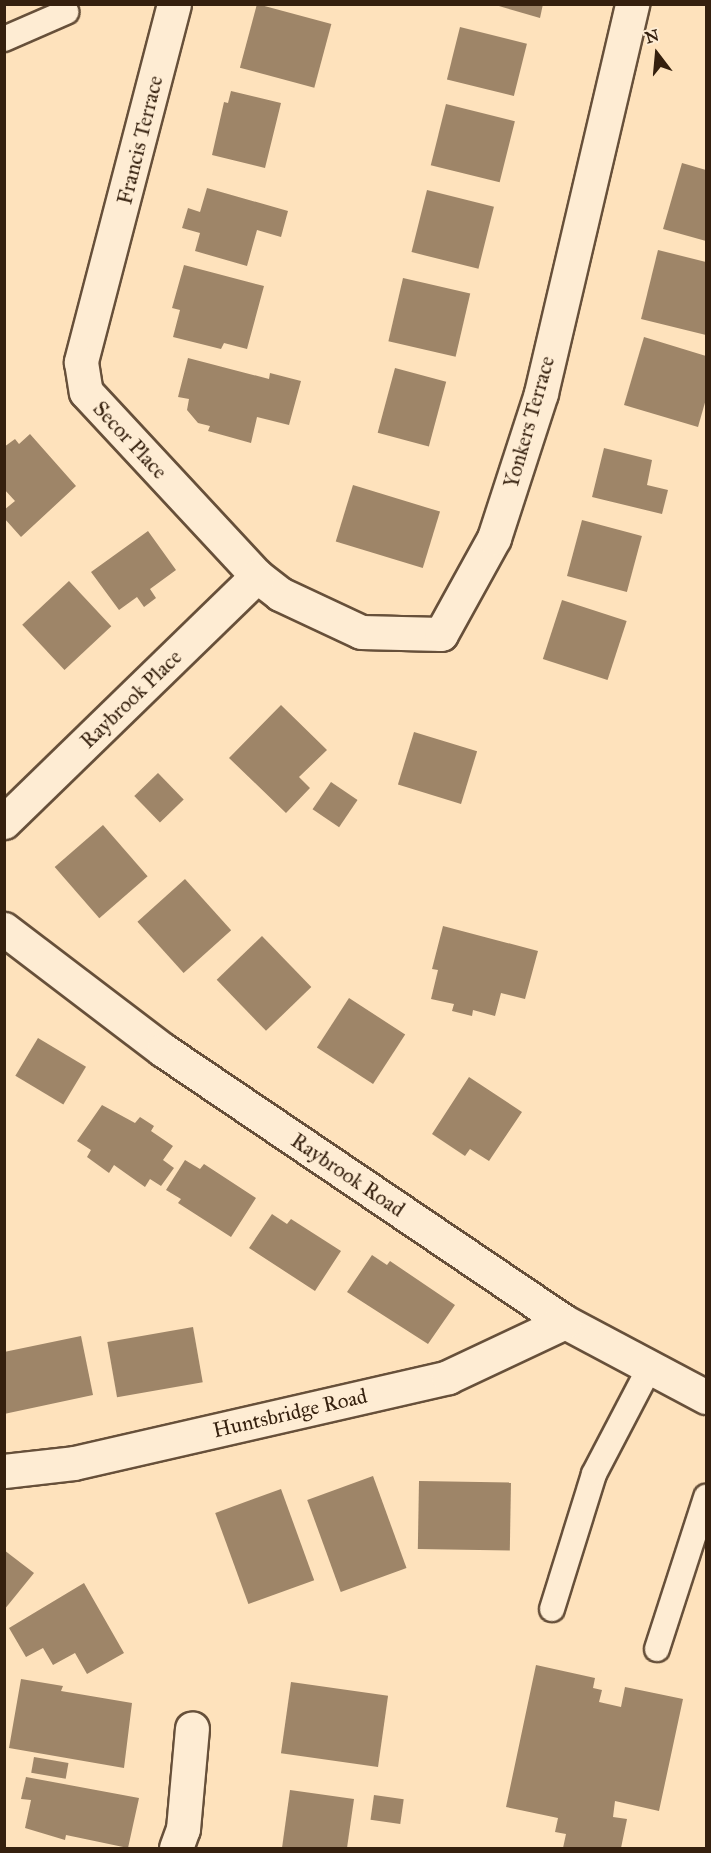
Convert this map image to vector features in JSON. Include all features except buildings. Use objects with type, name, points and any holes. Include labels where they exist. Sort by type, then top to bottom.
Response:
[{"type":"street","name":"Francis Terrace","points":[[105,275],[174,4]]},
{"type":"street","name":"Yonkers Terrace","points":[[257,576],[280,594],[362,632],[441,634],[494,538],[541,393],[632,4]]},
{"type":"street","name":"Secor Place","points":[[105,275],[81,362],[86,392],[257,576]]},
{"type":"street","name":"Raybrook Place","points":[[4,822],[257,576]]},
{"type":"street","name":"Raybrook Road","points":[[4,929],[163,1050],[566,1322],[706,1397]]},
{"type":"street","name":"Huntsbridge Road","points":[[4,1472],[74,1463],[448,1377],[566,1322]]},
{"type":"street","points":[[176,1848],[183,1828],[192,1728]]},
{"type":"lane","points":[[4,39],[66,12]]},
{"type":"lane","points":[[552,1610],[594,1474],[650,1367]]},
{"type":"lane","points":[[657,1649],[706,1497]]}]
